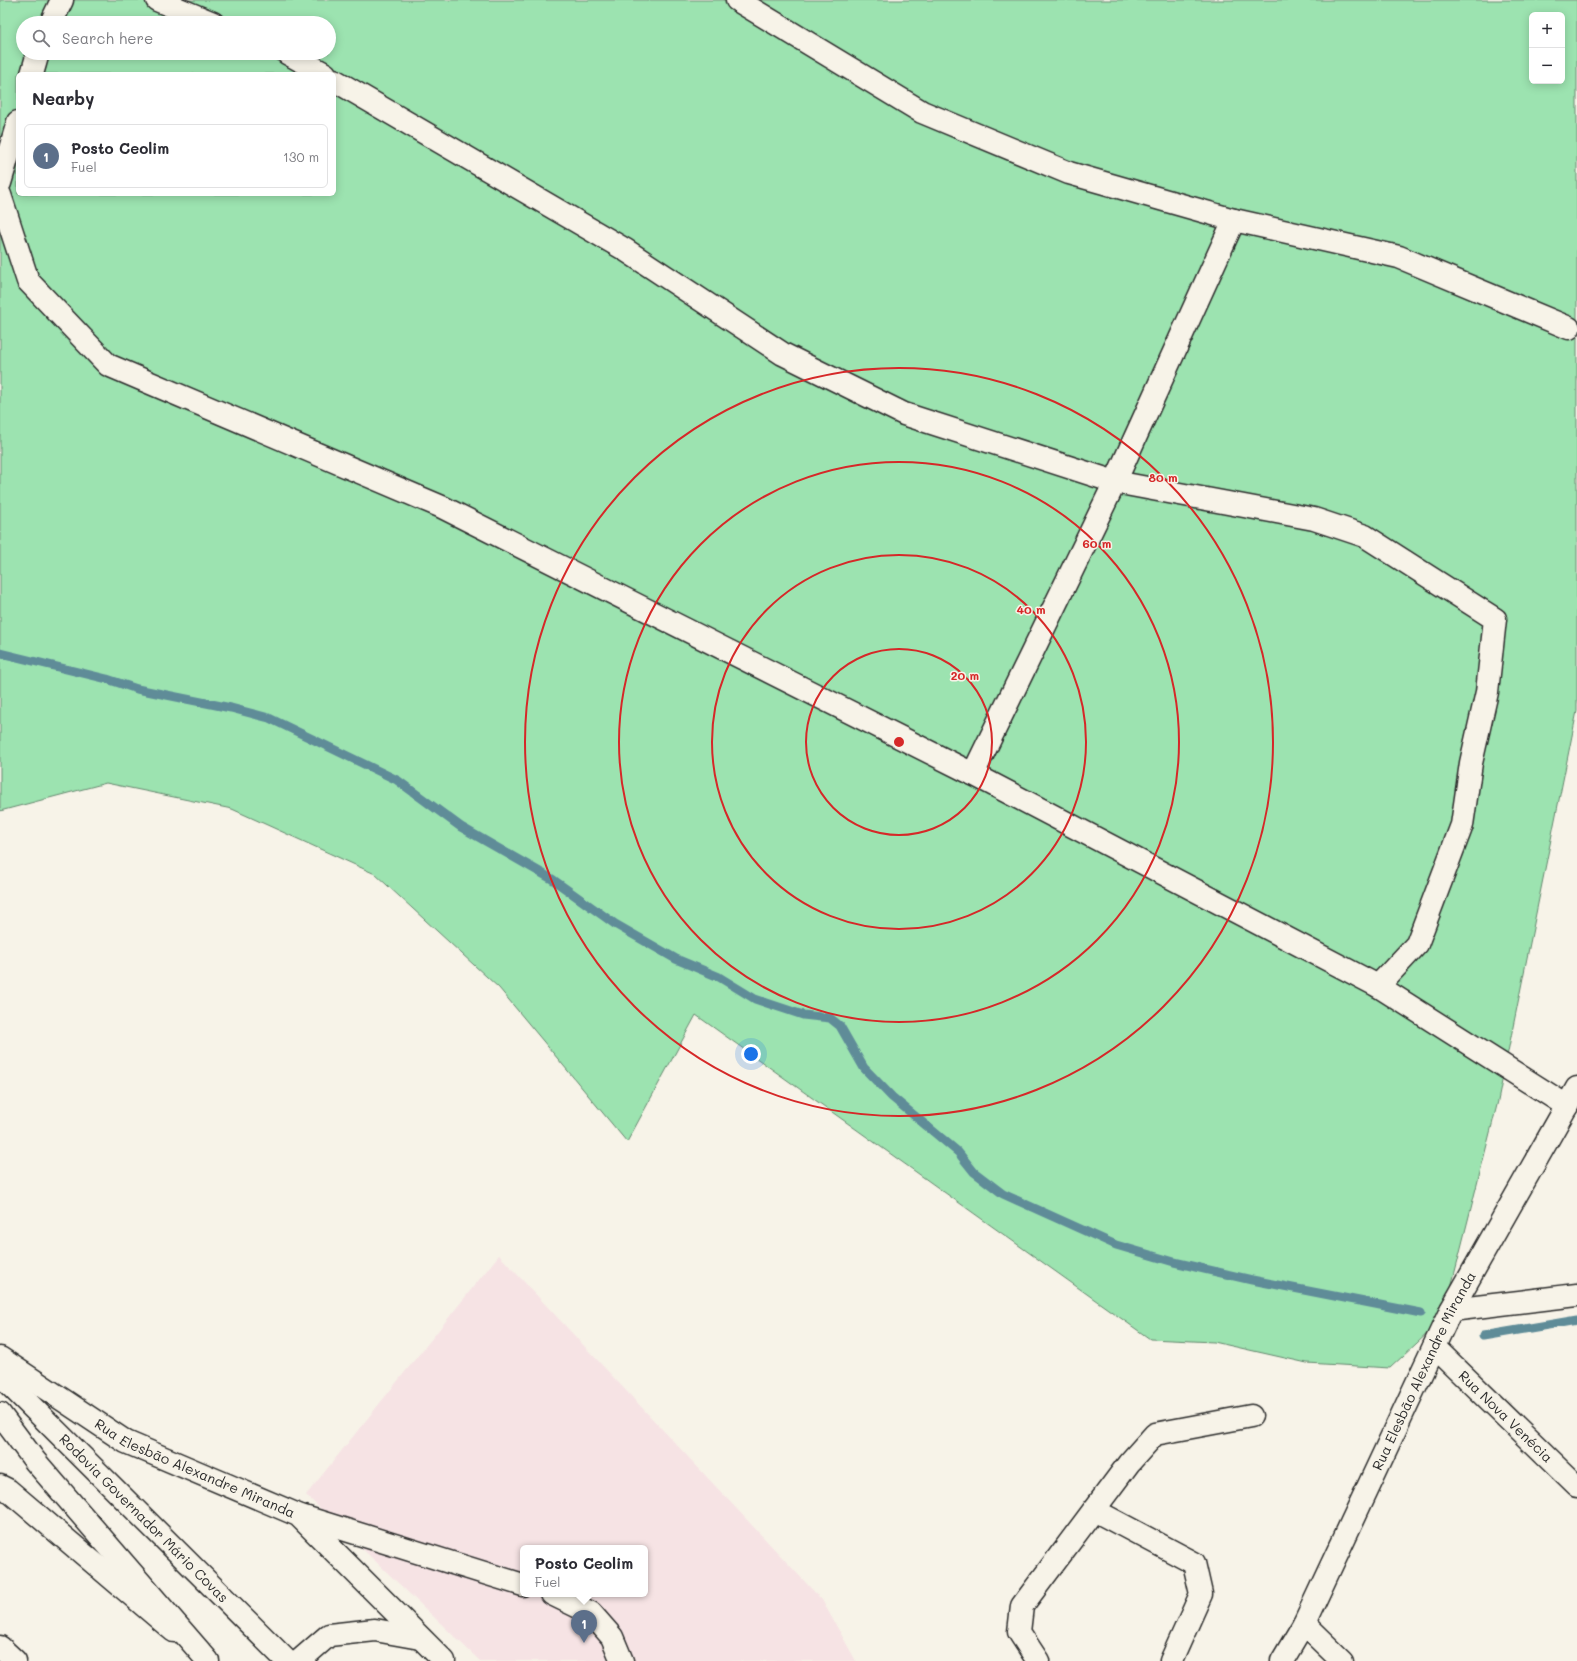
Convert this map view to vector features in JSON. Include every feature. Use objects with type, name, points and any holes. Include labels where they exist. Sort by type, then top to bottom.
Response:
[{"type":"street","points":[[55,16],[62,0]]},
{"type":"street","points":[[157,0],[196,16]]},
{"type":"street","points":[[737,0],[922,112],[1069,173],[1234,220],[1399,257],[1569,328]]},
{"type":"street","points":[[33,72],[36,60]]},
{"type":"street","points":[[299,60],[320,72]]},
{"type":"street","points":[[336,81],[624,249],[783,354],[904,414],[1115,482],[1314,519],[1365,536],[1495,619],[1487,692],[1471,763],[1462,825],[1417,944],[1378,986]]},
{"type":"street","points":[[0,183],[16,129]]},
{"type":"street","points":[[0,196],[28,281],[108,365],[442,508],[973,774],[1378,986],[1572,1097]]},
{"type":"street","points":[[973,774],[1115,482],[1234,220]]},
{"type":"street","name":"Rua Elesbão Alexandre Miranda","points":[[1282,1661],[1304,1624],[1451,1310],[1572,1097]]},
{"type":"street","points":[[1451,1310],[1577,1295]]},
{"type":"street","name":"Rua Nova Venécia","points":[[1434,1347],[1577,1486]]},
{"type":"street","name":"Rua Elesbão Alexandre Miranda","points":[[0,1358],[126,1442],[298,1515],[444,1661]]},
{"type":"street","name":"Rodovia Governador Mário Covas","points":[[0,1375],[287,1661]]},
{"type":"street","points":[[0,1414],[35,1461],[207,1660]]},
{"type":"street","points":[[1038,1661],[1018,1632],[1022,1606],[1129,1463],[1155,1434],[1251,1416]]},
{"type":"street","points":[[0,1486],[8,1490],[207,1660]]},
{"type":"street","points":[[1094,1510],[1194,1563],[1201,1594],[1171,1661]]},
{"type":"street","points":[[298,1515],[520,1584]]},
{"type":"street","points":[[558,1597],[590,1613],[612,1637],[622,1661]]},
{"type":"street","points":[[1304,1624],[1342,1661]]},
{"type":"street","points":[[299,1661],[329,1635],[375,1630],[420,1638]]},
{"type":"street","points":[[0,1647],[15,1661]]},
{"type":"shaded area","points":[[499,1255],[822,1600],[856,1661],[480,1661],[306,1495]]},
{"type":"green space","points":[[0,0],[1577,0],[1577,711],[1498,1101],[1443,1319],[1390,1368],[1307,1363],[1214,1342],[1150,1339],[696,1015],[627,1142],[499,988],[375,874],[232,809],[106,783],[0,811]]},
{"type":"waterway","points":[[0,653],[107,679],[137,689],[231,708],[269,718],[397,780],[461,827],[552,879],[615,924],[676,959],[719,977],[755,999],[803,1015],[830,1018],[840,1026],[864,1068],[892,1097],[958,1152],[974,1172],[1003,1194],[1116,1245],[1174,1262],[1252,1280],[1421,1313]]},
{"type":"waterway","points":[[1483,1336],[1577,1320]]},
{"type":"place","name":"Posto Ceolim","points":[[584,1643]]}]
